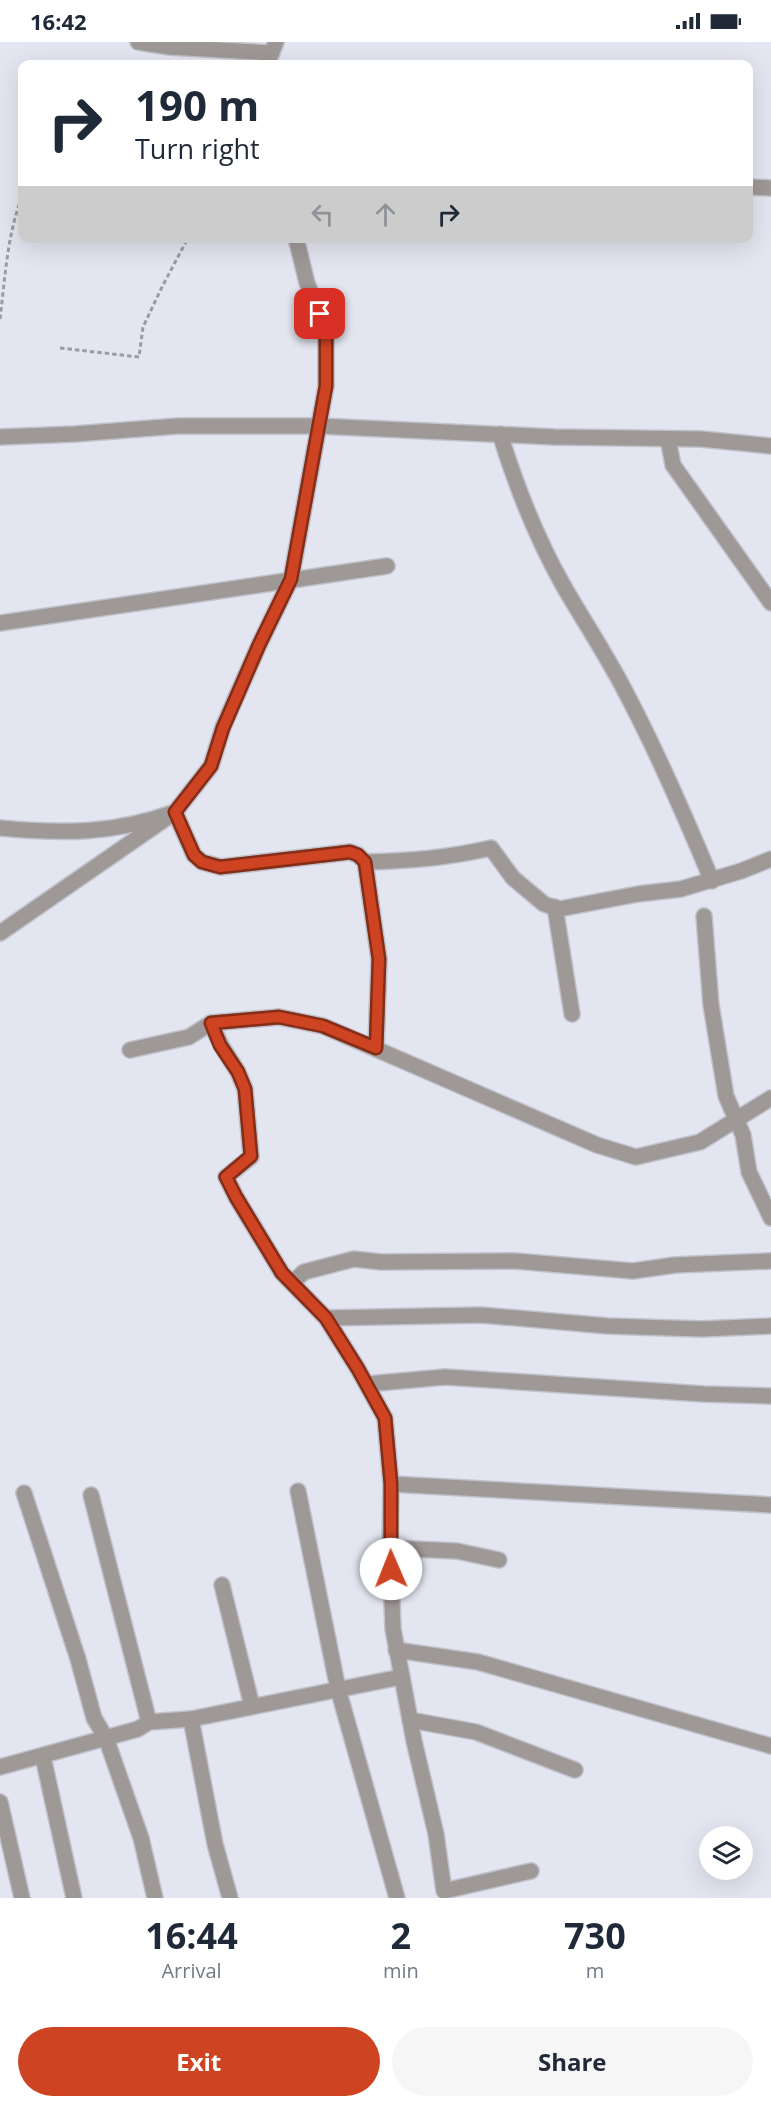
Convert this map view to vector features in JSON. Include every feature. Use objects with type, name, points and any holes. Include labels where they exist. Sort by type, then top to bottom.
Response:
[{"type":"street","points":[[138,42],[170,47],[272,53]]},
{"type":"street","points":[[753,187],[771,188]]},
{"type":"street","points":[[0,933],[175,812],[211,766],[223,728],[291,579],[326,386],[326,330],[307,283],[297,243]]},
{"type":"street","points":[[0,437],[75,435],[177,426],[319,426],[500,434],[701,439],[771,446]]},
{"type":"street","points":[[500,434],[519,491],[537,533],[563,585],[598,642],[660,757],[712,881]]},
{"type":"street","points":[[668,439],[674,465],[771,603]]},
{"type":"street","points":[[0,623],[387,566]]},
{"type":"street","points":[[0,828],[78,832],[142,824],[175,812]]},
{"type":"street","points":[[175,812],[194,855],[202,862],[220,867],[350,852],[358,855],[365,862],[379,959],[376,1048]]},
{"type":"street","points":[[365,862],[447,857],[491,848],[513,878],[544,904],[560,909],[638,894],[681,889],[712,881],[771,859]]},
{"type":"street","points":[[555,907],[572,1014]]},
{"type":"street","points":[[704,916],[711,1005],[726,1096],[743,1135],[749,1172],[771,1218]]},
{"type":"street","points":[[130,1050],[189,1036],[211,1023],[279,1017],[323,1026],[597,1145],[636,1157],[700,1142],[771,1098]]},
{"type":"street","points":[[211,1023],[220,1045],[238,1072],[245,1089],[251,1156],[226,1177],[282,1273],[326,1318],[385,1418],[391,1484],[390,1548],[393,1629],[410,1720],[436,1834],[444,1891],[457,1893],[531,1871]]},
{"type":"street","points":[[292,1283],[304,1272],[354,1259],[381,1262],[515,1261],[633,1271],[675,1265],[771,1261]]},
{"type":"street","points":[[326,1318],[481,1315],[631,1327],[702,1329],[771,1326]]},
{"type":"street","points":[[367,1384],[445,1377],[704,1394],[771,1396]]},
{"type":"street","points":[[391,1484],[771,1505]]},
{"type":"street","points":[[298,1491],[338,1689],[396,1898]]},
{"type":"street","points":[[24,1493],[78,1659],[94,1718],[106,1738],[141,1838],[155,1898]]},
{"type":"street","points":[[91,1495],[149,1722]]},
{"type":"street","points":[[390,1548],[457,1551],[499,1560]]},
{"type":"street","points":[[222,1585],[252,1706]]},
{"type":"street","points":[[396,1650],[478,1662],[771,1746]]},
{"type":"street","points":[[0,1767],[138,1729],[149,1722],[191,1719],[401,1677]]},
{"type":"street","points":[[191,1719],[215,1844],[230,1898]]},
{"type":"street","points":[[410,1720],[476,1732],[575,1770]]},
{"type":"street","points":[[42,1757],[74,1898]]},
{"type":"street","points":[[0,1802],[22,1898]]},
{"type":"path","points":[[0,319],[7,258],[18,207]]},
{"type":"path","points":[[60,348],[139,357],[143,327],[185,243]]},
{"type":"route","points":[[320,314],[326,330],[326,386],[291,579],[223,728],[211,766],[175,812],[194,855],[202,862],[220,867],[306,859],[350,852],[358,855],[365,862],[379,959],[376,1048],[323,1026],[279,1017],[211,1023],[220,1045],[238,1072],[245,1089],[251,1156],[226,1177],[282,1273],[326,1318],[385,1418],[391,1484],[391,1569]]}]
